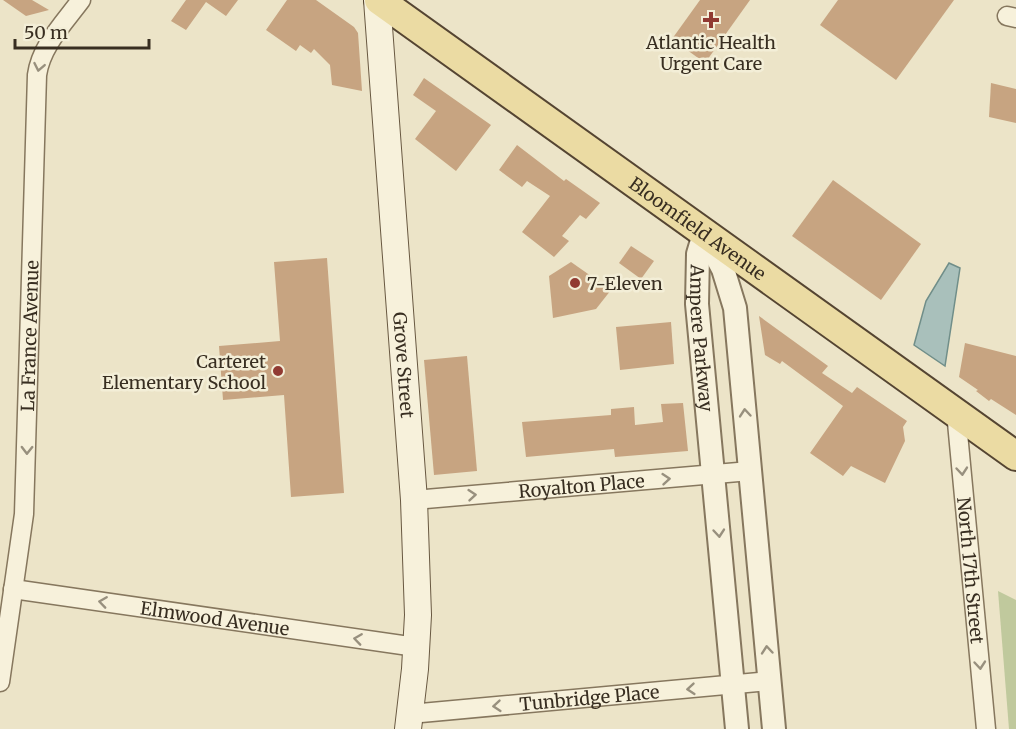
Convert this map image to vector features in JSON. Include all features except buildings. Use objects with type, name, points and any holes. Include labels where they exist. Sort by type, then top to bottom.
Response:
[{"type":"main road","name":"Bloomfield Avenue","points":[[378,0],[1016,456]]},
{"type":"main road","name":"Grove Street","points":[[378,0],[414,500],[418,615],[409,722]]},
{"type":"street","name":"La France Avenue","points":[[0,682],[24,514],[27,467],[37,75],[46,47],[81,0]]},
{"type":"street","name":"Ampere Parkway","points":[[704,234],[723,269],[735,308],[774,729]]},
{"type":"street","name":"Ampere Parkway","points":[[704,234],[698,254],[697,304],[737,729]]},
{"type":"street","name":"North 17th Street","points":[[956,412],[986,729]]},
{"type":"street","name":"Royalton Place","points":[[414,500],[750,471]]},
{"type":"street","name":"Elmwood Avenue","points":[[13,589],[416,647]]},
{"type":"street","name":"Tunbridge Place","points":[[409,722],[770,681]]},
{"type":"green space","points":[[998,591],[1016,600],[1016,729],[1009,729]]},
{"type":"water","points":[[949,263],[960,268],[945,366],[914,345],[926,301]]},
{"type":"place","name":"Atlantic Health Urgent Care","points":[[711,20]]},
{"type":"place","name":"7-Eleven","points":[[575,283]]},
{"type":"place","name":"Carteret Elementary School","points":[[278,371]]}]
